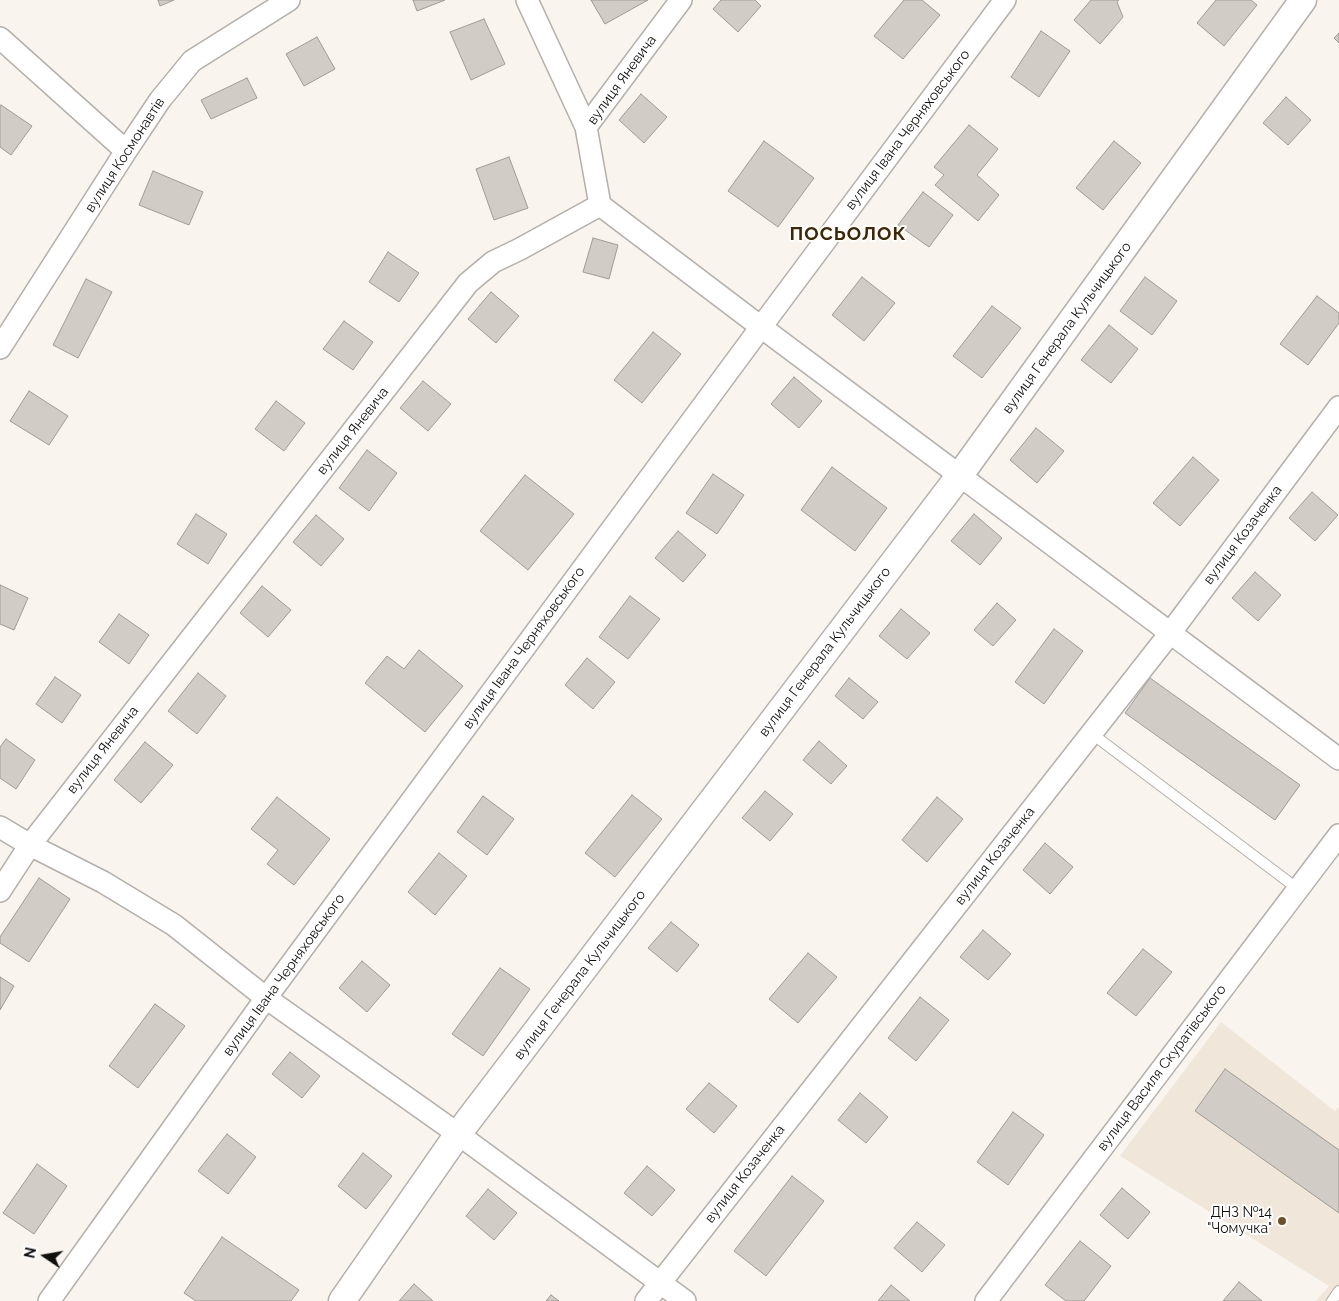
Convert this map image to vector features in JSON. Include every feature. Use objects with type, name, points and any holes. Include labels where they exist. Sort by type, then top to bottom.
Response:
[{"type":"street","name":"вулиця Космонавтів","points":[[0,348],[160,100],[192,61],[289,0]]},
{"type":"street","points":[[527,0],[586,126]]},
{"type":"street","name":"вулиця Яневича","points":[[0,891],[30,844],[468,283],[493,262],[600,204],[586,126],[681,0]]},
{"type":"street","name":"вулиця Івана Черняховського","points":[[49,1301],[266,998],[1005,0]]},
{"type":"street","name":"вулиця Генерала Кульчицького","points":[[342,1301],[458,1134],[960,475],[1303,0]]},
{"type":"street","points":[[0,38],[126,151]]},
{"type":"street","points":[[600,204],[761,327],[1339,759]]},
{"type":"street","name":"вулиця Козаченка","points":[[646,1301],[1171,632],[1339,406]]},
{"type":"street","points":[[0,827],[103,882],[174,925],[266,998],[458,1134],[684,1301]]},
{"type":"street","name":"вулиця Василя Скуратівського","points":[[986,1301],[1339,835]]},
{"type":"lane","points":[[1092,733],[1298,888]]},
{"type":"lane","points":[[1332,1301],[1339,1292]]},
{"type":"shaded area","name":"ДНЗ №14 \"Чомучка\"","points":[[1221,1022],[1335,1111],[1339,1107],[1339,1301],[1316,1301],[1329,1286],[1120,1156]]},
{"type":"building","points":[[158,0],[174,0],[160,6]]},
{"type":"building","points":[[413,0],[445,0],[417,11]]},
{"type":"building","points":[[591,0],[648,0],[605,24]]},
{"type":"building","points":[[721,0],[755,0],[761,6],[738,32],[713,9]]},
{"type":"building","points":[[904,0],[922,0],[940,15],[903,59],[874,36]]},
{"type":"building","points":[[1091,0],[1119,0],[1117,2],[1123,17],[1100,44],[1074,20]]},
{"type":"building","points":[[1216,0],[1251,0],[1257,5],[1224,46],[1197,23]]},
{"type":"building","points":[[484,19],[505,64],[471,80],[450,32]]},
{"type":"building","points":[[1041,31],[1070,51],[1039,97],[1011,77]]},
{"type":"building","points":[[1339,33],[1339,43],[1334,38]]},
{"type":"building","points":[[317,37],[335,69],[304,86],[286,54]]},
{"type":"building","points":[[247,78],[257,98],[211,119],[201,100]]},
{"type":"building","points":[[641,94],[667,117],[644,143],[619,120]]},
{"type":"building","points":[[1286,97],[1311,120],[1288,145],[1263,123]]},
{"type":"building","points":[[1,105],[32,126],[11,155],[0,147]]},
{"type":"building","points":[[969,125],[998,149],[977,175],[999,195],[978,221],[935,185],[944,175],[934,167]]},
{"type":"building","points":[[764,141],[814,178],[778,227],[728,191]]},
{"type":"building","points":[[1114,141],[1141,163],[1103,210],[1076,188]]},
{"type":"building","points":[[509,157],[528,208],[494,220],[476,169]]},
{"type":"building","points":[[153,171],[203,192],[189,225],[139,205]]},
{"type":"building","points":[[923,192],[953,215],[929,247],[898,225]]},
{"type":"building","points":[[593,238],[618,245],[609,279],[583,272]]},
{"type":"building","points":[[388,252],[419,273],[399,302],[369,282]]},
{"type":"building","points":[[862,277],[895,303],[864,341],[832,315]]},
{"type":"building","points":[[1145,277],[1177,301],[1152,335],[1120,311]]},
{"type":"building","points":[[86,279],[112,292],[78,358],[53,345]]},
{"type":"building","points":[[491,292],[519,316],[496,343],[468,319]]},
{"type":"building","points":[[1317,296],[1339,313],[1339,323],[1308,365],[1280,344]]},
{"type":"building","points":[[992,306],[1021,328],[982,378],[953,356]]},
{"type":"building","points":[[344,321],[373,342],[353,370],[323,349]]},
{"type":"building","points":[[1109,325],[1138,349],[1111,383],[1081,360]]},
{"type":"building","points":[[653,332],[681,354],[642,403],[614,380]]},
{"type":"building","points":[[794,377],[822,401],[799,428],[771,404]]},
{"type":"building","points":[[423,381],[451,404],[428,431],[400,408]]},
{"type":"building","points":[[29,391],[68,416],[49,445],[10,421]]},
{"type":"building","points":[[276,401],[305,423],[284,451],[255,429]]},
{"type":"building","points":[[1036,428],[1064,451],[1037,483],[1010,460]]},
{"type":"building","points":[[367,450],[397,473],[369,511],[339,488]]},
{"type":"building","points":[[1193,457],[1219,480],[1180,526],[1153,503]]},
{"type":"building","points":[[832,467],[887,508],[855,551],[801,510]]},
{"type":"building","points":[[713,474],[744,495],[717,534],[686,513]]},
{"type":"building","points":[[525,475],[574,514],[528,570],[480,531]]},
{"type":"building","points":[[1312,492],[1338,515],[1315,541],[1289,518]]},
{"type":"building","points":[[196,514],[227,534],[208,564],[177,544]]},
{"type":"building","points":[[974,514],[1002,538],[980,565],[951,541]]},
{"type":"building","points":[[316,515],[344,539],[321,566],[293,542]]},
{"type":"building","points":[[678,531],[706,555],[683,582],[655,558]]},
{"type":"building","points":[[1255,572],[1281,595],[1258,621],[1232,598]]},
{"type":"building","points":[[0,585],[28,598],[14,630],[0,624]]},
{"type":"building","points":[[262,586],[291,610],[268,637],[240,613]]},
{"type":"building","points":[[630,596],[660,619],[628,659],[599,637]]},
{"type":"building","points":[[997,603],[1016,620],[993,646],[974,630]]},
{"type":"building","points":[[901,609],[930,633],[907,659],[879,636]]},
{"type":"building","points":[[119,614],[149,635],[129,664],[99,642]]},
{"type":"building","points":[[1054,629],[1083,651],[1044,704],[1015,682]]},
{"type":"building","points":[[419,650],[463,686],[425,732],[365,683],[387,656],[404,669]]},
{"type":"building","points":[[587,658],[615,682],[593,709],[565,685]]},
{"type":"building","points":[[198,673],[226,696],[197,734],[168,711]]},
{"type":"building","points":[[55,677],[81,695],[62,723],[36,704]]},
{"type":"building","points":[[849,678],[878,702],[863,719],[835,696]]},
{"type":"building","points":[[1150,678],[1300,785],[1275,820],[1125,713]]},
{"type":"building","points":[[6,739],[35,760],[16,789],[0,778],[0,747]]},
{"type":"building","points":[[819,741],[847,766],[831,784],[803,760]]},
{"type":"building","points":[[145,742],[173,765],[141,803],[114,780]]},
{"type":"building","points":[[765,791],[793,814],[770,841],[742,818]]},
{"type":"building","points":[[632,795],[662,819],[615,877],[585,853]]},
{"type":"building","points":[[483,796],[514,819],[487,855],[457,832]]},
{"type":"building","points":[[277,797],[330,839],[294,885],[267,864],[278,850],[251,829]]},
{"type":"building","points":[[937,797],[963,819],[927,862],[902,840]]},
{"type":"building","points":[[1045,843],[1073,867],[1050,894],[1023,870]]},
{"type":"building","points":[[439,853],[467,876],[435,915],[408,892]]},
{"type":"building","points":[[39,878],[70,899],[29,962],[0,943],[0,937]]},
{"type":"building","points":[[671,922],[699,945],[677,972],[648,948]]},
{"type":"building","points":[[983,930],[1011,954],[988,980],[960,957]]},
{"type":"building","points":[[1143,949],[1172,972],[1136,1016],[1107,993]]},
{"type":"building","points":[[808,953],[837,977],[798,1023],[769,999]]},
{"type":"building","points":[[362,961],[390,985],[367,1012],[339,988]]},
{"type":"building","points":[[500,968],[530,989],[483,1056],[452,1034]]},
{"type":"building","points":[[0,977],[14,986],[0,1010]]},
{"type":"building","points":[[920,997],[949,1020],[916,1061],[888,1038]]},
{"type":"building","points":[[155,1004],[185,1026],[138,1088],[109,1066]]},
{"type":"building","points":[[290,1052],[320,1076],[302,1098],[272,1074]]},
{"type":"building","points":[[1225,1069],[1339,1150],[1339,1213],[1195,1111]]},
{"type":"building","points":[[709,1083],[737,1106],[714,1133],[686,1109]]},
{"type":"building","points":[[860,1093],[888,1117],[866,1143],[838,1120]]},
{"type":"building","points":[[1013,1112],[1044,1135],[1008,1185],[977,1162]]},
{"type":"building","points":[[227,1134],[256,1157],[228,1194],[198,1171]]},
{"type":"building","points":[[363,1153],[392,1176],[366,1209],[338,1186]]},
{"type":"building","points":[[37,1164],[67,1186],[34,1234],[3,1213]]},
{"type":"building","points":[[647,1166],[675,1190],[652,1216],[624,1193]]},
{"type":"building","points":[[792,1176],[824,1201],[766,1276],[734,1251]]},
{"type":"building","points":[[1122,1188],[1150,1212],[1128,1239],[1100,1215]]},
{"type":"building","points":[[488,1189],[517,1213],[494,1240],[466,1216]]},
{"type":"building","points":[[917,1222],[945,1245],[922,1272],[894,1248]]},
{"type":"building","points":[[222,1237],[299,1290],[291,1301],[196,1301],[184,1293]]},
{"type":"building","points":[[1080,1241],[1111,1266],[1084,1301],[1066,1301],[1045,1285]]},
{"type":"building","points":[[1239,1282],[1262,1301],[1223,1301]]},
{"type":"building","points":[[414,1284],[433,1301],[399,1301]]},
{"type":"building","points":[[891,1285],[910,1301],[878,1301]]},
{"type":"building","points":[[551,1295],[559,1301],[546,1301]]},
{"type":"place","name":"ДНЗ №14 \"Чомучка\"","points":[[1282,1221]]},
{"type":"district","name":"ПОСЬОЛОК","points":[[848,234]]}]
